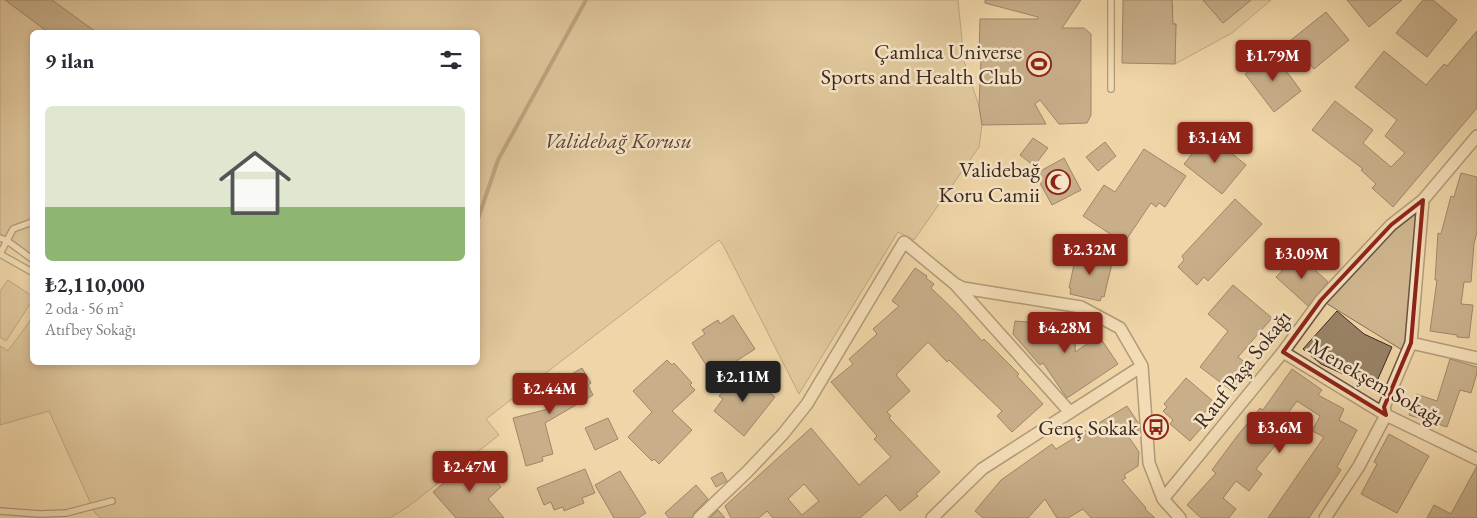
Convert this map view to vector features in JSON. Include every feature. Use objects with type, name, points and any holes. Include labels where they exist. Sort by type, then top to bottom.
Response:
[{"type":"street","name":"Rauf Paşa Sokağı","points":[[1164,498],[1283,352],[1321,300],[1391,225],[1423,200],[1477,136]]},
{"type":"street","points":[[1325,518],[1359,466],[1386,415],[1384,407],[1412,343],[1423,200]]},
{"type":"street","points":[[699,518],[748,472],[783,434],[807,404],[904,242],[955,284],[1069,412]]},
{"type":"street","points":[[955,284],[963,288],[1082,308],[1120,328],[1142,366],[1150,463],[1164,498],[1180,518]]},
{"type":"street","points":[[1412,343],[1477,358]]},
{"type":"street","name":"Menekşem Sokağı","points":[[1283,352],[1386,415],[1477,459]]},
{"type":"street","points":[[932,518],[982,469],[1142,366]]},
{"type":"lane","points":[[1110,0],[1111,89]]},
{"type":"lane","points":[[30,223],[12,229],[3,239],[0,254],[30,271]]},
{"type":"lane","points":[[3,239],[30,258]]},
{"type":"lane","points":[[0,511],[40,514],[66,513],[112,501]]},
{"type":"highlighted area","points":[[1423,200],[1411,343],[1384,407],[1386,415],[1283,352],[1321,300],[1391,225]]},
{"type":"green space","name":"Validebağ Korusu","points":[[0,0],[958,0],[964,61],[979,106],[982,125],[979,147],[914,240],[898,232],[799,394],[719,240],[486,419],[499,435],[409,506],[390,518],[100,518],[95,513],[49,411],[0,425],[0,346],[8,351],[30,321],[30,365],[480,365],[480,30],[30,30],[30,254],[0,234]]},
{"type":"green space","points":[[1172,0],[1203,0],[1223,23],[1251,0],[1271,0],[1232,33],[1175,64],[1176,24],[1169,24],[1173,9]]},
{"type":"green space","points":[[1423,200],[1407,353],[1321,300]]},
{"type":"green space","points":[[8,280],[30,295],[30,304],[6,341],[0,337],[0,291]]},
{"type":"building","points":[[5,0],[52,0],[93,30],[45,30]]},
{"type":"building","name":"Çamlıca Universe Sports and Health Club","points":[[985,0],[1081,0],[1062,28],[1084,28],[1091,34],[1091,115],[1087,123],[1059,124],[1040,100],[1035,104],[1046,124],[982,125],[979,106],[980,19],[1038,19],[1038,17],[985,3]]},
{"type":"building","points":[[1123,0],[1172,0],[1173,24],[1176,24],[1175,64],[1122,63]]},
{"type":"building","points":[[1203,0],[1251,0],[1223,23]]},
{"type":"building","points":[[1347,0],[1402,0],[1369,27]]},
{"type":"building","points":[[1423,0],[1433,0],[1457,20],[1427,57],[1396,33]]},
{"type":"building","points":[[1326,12],[1349,40],[1314,69],[1291,40]]},
{"type":"building","points":[[1477,31],[1477,108],[1393,207],[1372,188],[1376,184],[1361,170],[1363,169],[1312,130],[1335,101],[1373,130],[1363,143],[1391,167],[1405,153],[1385,136],[1397,120],[1355,87],[1384,51],[1426,85],[1444,64],[1447,66]]},
{"type":"building","points":[[1273,53],[1301,91],[1274,112],[1245,74]]},
{"type":"building","points":[[1208,134],[1246,165],[1222,194],[1184,164]]},
{"type":"building","points":[[1033,138],[1048,148],[1034,166],[1020,155]]},
{"type":"building","points":[[1105,142],[1116,156],[1098,171],[1086,157]]},
{"type":"building","points":[[1144,149],[1186,176],[1165,207],[1159,203],[1156,207],[1151,203],[1124,243],[1083,216],[1104,185],[1115,192]]},
{"type":"building","name":"Validebağ Koru Camii","points":[[1064,158],[1081,190],[1052,205],[1035,174]]},
{"type":"building","points":[[1461,173],[1477,177],[1477,232],[1474,243],[1471,282],[1464,282],[1461,304],[1473,305],[1469,338],[1430,331],[1437,280],[1435,280],[1438,233],[1441,234],[1451,196],[1454,197]]},
{"type":"building","points":[[1235,199],[1262,224],[1208,281],[1204,277],[1197,285],[1178,267],[1184,260],[1182,256]]},
{"type":"building","points":[[1081,251],[1111,258],[1110,263],[1112,264],[1104,297],[1102,296],[1100,301],[1070,294],[1071,288],[1069,288],[1076,255],[1080,256]]},
{"type":"building","points":[[1298,254],[1328,282],[1308,306],[1276,277]]},
{"type":"building","points":[[915,268],[927,276],[926,278],[934,284],[931,288],[982,341],[984,339],[1019,374],[1017,376],[1043,404],[1012,432],[997,416],[1002,411],[949,360],[947,362],[928,342],[896,375],[910,391],[887,412],[891,416],[889,418],[940,472],[916,494],[918,496],[900,511],[886,495],[860,518],[773,518],[767,511],[759,518],[731,518],[725,506],[811,428],[859,485],[891,457],[874,439],[877,436],[831,382],[853,364],[849,359],[877,334],[873,329],[899,306],[892,301]],"holes":[[[804,484],[819,501],[802,515],[788,499]]]},
{"type":"building","points":[[1233,285],[1272,318],[1238,357],[1251,367],[1232,391],[1200,367],[1228,331],[1208,314]]},
{"type":"building","points":[[1337,311],[1364,334],[1392,347],[1374,388],[1321,364],[1303,349]]},
{"type":"building","points":[[733,315],[755,349],[713,376],[692,343],[705,334],[702,330],[718,320],[720,324]]},
{"type":"building","points":[[1015,321],[1076,326],[1075,352],[1099,336],[1118,364],[1067,398],[1043,363],[1040,365],[1013,334]]},
{"type":"building","points":[[1450,359],[1477,367],[1477,373],[1471,393],[1460,390],[1447,427],[1409,415],[1416,394],[1437,401]]},
{"type":"building","points":[[667,360],[672,365],[674,363],[692,383],[690,385],[695,390],[672,411],[692,430],[659,464],[654,459],[652,461],[628,437],[652,412],[633,391]]},
{"type":"building","points":[[582,368],[591,383],[588,385],[593,395],[545,423],[553,454],[542,457],[543,461],[526,466],[513,418],[548,409],[539,393]]},
{"type":"building","points":[[1292,369],[1322,390],[1318,395],[1344,409],[1339,420],[1357,430],[1337,467],[1341,470],[1309,518],[1268,518],[1324,437],[1312,431],[1320,416],[1297,401],[1280,424],[1288,430],[1256,469],[1262,474],[1249,491],[1236,481],[1223,498],[1236,509],[1229,518],[1201,518],[1187,505],[1216,473],[1212,470],[1260,408],[1263,410]]},
{"type":"building","points":[[741,370],[775,397],[744,436],[714,411],[723,399],[719,396]]},
{"type":"building","points":[[1186,378],[1214,402],[1198,420],[1204,425],[1190,441],[1170,424],[1173,420],[1163,411],[1167,407],[1164,404]]},
{"type":"building","points":[[1127,406],[1139,424],[1139,430],[1128,436],[1139,452],[1138,466],[1124,475],[1126,478],[1122,480],[1145,509],[1155,518],[1091,518],[1083,509],[1068,518],[1057,518],[1045,499],[1028,518],[983,518],[975,511],[1001,480],[1052,444],[1056,449]]},
{"type":"building","points":[[608,418],[618,439],[595,450],[585,428]]},
{"type":"building","points":[[1389,434],[1429,456],[1397,513],[1361,494],[1377,464],[1374,462]]},
{"type":"building","points":[[474,457],[501,487],[488,499],[504,518],[456,518],[433,492]]},
{"type":"building","points":[[1477,466],[1477,518],[1427,518],[1434,505],[1451,514]]},
{"type":"building","points":[[585,469],[595,493],[582,498],[584,503],[564,511],[563,507],[554,510],[551,502],[544,505],[537,488]]},
{"type":"building","points":[[620,471],[646,513],[638,518],[614,518],[595,485]]},
{"type":"building","points":[[722,472],[727,481],[716,487],[711,478]]},
{"type":"building","points":[[696,485],[708,499],[694,513],[692,518],[669,518],[665,513]]},
{"type":"building","points":[[718,510],[725,518],[710,518]]},
{"type":"waterway","points":[[480,213],[498,160],[586,0]]},
{"type":"place","name":"Çamlıca Universe Sports and Health Club","points":[[1039,64]]},
{"type":"place","name":"Validebağ Koru Camii","points":[[1058,182]]},
{"type":"place","name":"Genç Sokak","points":[[1156,427]]}]
